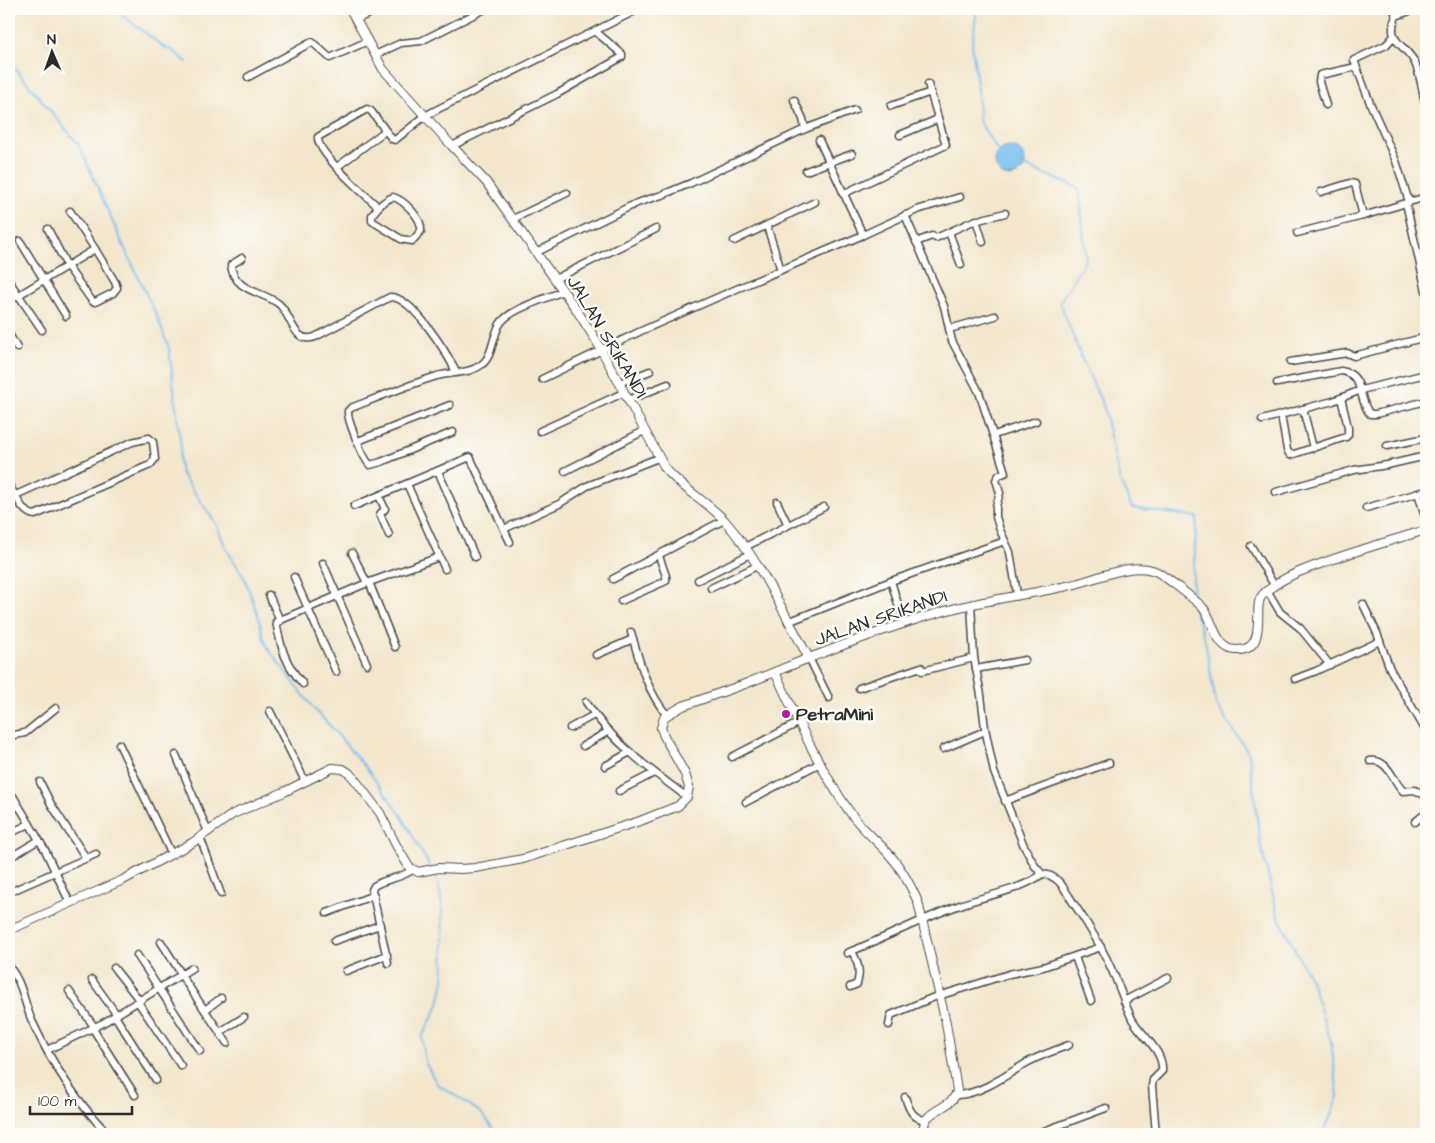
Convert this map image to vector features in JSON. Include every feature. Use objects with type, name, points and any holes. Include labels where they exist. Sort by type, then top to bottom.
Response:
[{"type":"street","name":"JALAN SRIKANDI","points":[[350,9],[389,77],[486,182],[513,218],[555,278],[601,351],[658,458],[668,473],[724,520],[745,547],[809,658],[904,624],[971,604],[1067,586],[1132,567],[1146,568],[1158,572],[1202,606],[1222,643],[1236,650],[1244,649],[1257,636],[1259,602],[1271,588]]},
{"type":"street","points":[[355,20],[380,9]]},
{"type":"street","points":[[375,55],[401,43],[421,42],[486,9]]},
{"type":"street","points":[[378,207],[337,167],[318,142],[318,137],[367,109],[371,111],[392,140],[395,140],[426,116],[639,9]]},
{"type":"street","points":[[1394,9],[1396,16],[1393,28],[1394,36],[1396,41],[1410,54],[1416,64],[1426,106]]},
{"type":"street","points":[[1396,16],[1415,9]]},
{"type":"street","points":[[452,146],[557,94],[622,58],[622,54],[595,31]]},
{"type":"street","points":[[1394,36],[1386,46],[1355,59],[1356,67],[1396,161],[1408,202],[1426,291]]},
{"type":"street","points":[[248,77],[312,42],[330,58],[368,41]]},
{"type":"street","points":[[1326,104],[1319,82],[1320,76],[1356,67]]},
{"type":"street","points":[[843,194],[946,145],[928,84]]},
{"type":"street","points":[[892,106],[931,92]]},
{"type":"street","points":[[794,100],[803,119],[805,129]]},
{"type":"street","points":[[537,252],[637,203],[691,183],[805,129],[855,110]]},
{"type":"street","points":[[900,135],[938,119]]},
{"type":"street","points":[[337,167],[385,131]]},
{"type":"street","points":[[819,140],[863,235]]},
{"type":"street","points":[[806,171],[852,154]]},
{"type":"street","points":[[1321,192],[1350,183],[1355,184],[1363,216]]},
{"type":"street","points":[[513,218],[567,193]]},
{"type":"street","points":[[542,379],[641,331],[834,246],[911,213],[960,196]]},
{"type":"street","points":[[396,197],[420,222],[421,231],[412,240],[401,239],[372,220],[372,215],[378,207],[389,198],[396,197]]},
{"type":"street","points":[[1297,233],[1426,197]]},
{"type":"street","points":[[734,241],[815,202]]},
{"type":"street","points":[[48,229],[67,266],[93,302],[113,294],[117,290],[116,284],[89,238],[70,211]]},
{"type":"street","points":[[911,213],[916,242],[944,306],[952,341],[979,392],[1005,473],[999,475],[996,480],[1000,493],[996,506],[998,524],[1011,558],[1017,594]]},
{"type":"street","points":[[916,242],[932,236],[936,238],[976,220],[1005,213]]},
{"type":"street","points":[[976,220],[983,242]]},
{"type":"street","points":[[767,226],[781,270]]},
{"type":"street","points":[[555,278],[656,229]]},
{"type":"street","points":[[949,232],[961,265]]},
{"type":"street","points":[[20,241],[66,316]]},
{"type":"street","points":[[9,301],[95,249]]},
{"type":"street","points":[[242,258],[231,265],[234,276],[252,292],[279,304],[297,332],[304,338],[316,337],[393,296],[401,300],[431,330],[456,372]]},
{"type":"street","points":[[9,281],[42,330]]},
{"type":"street","points":[[453,432],[370,465],[358,441],[348,416],[348,411],[351,408],[434,377],[466,371],[483,364],[491,350],[500,324],[509,315],[563,291]]},
{"type":"street","points":[[949,329],[995,316]]},
{"type":"street","points":[[9,334],[17,348]]},
{"type":"street","points":[[1290,362],[1347,353],[1354,356],[1426,337]]},
{"type":"street","points":[[1277,383],[1341,370],[1353,376],[1359,384],[1367,411],[1372,415],[1426,402]]},
{"type":"street","points":[[619,383],[650,371]]},
{"type":"street","points":[[1262,420],[1341,398],[1361,390],[1426,374]]},
{"type":"street","points":[[628,400],[668,384]]},
{"type":"street","points":[[540,431],[623,393]]},
{"type":"street","points":[[1281,415],[1287,450],[1290,455],[1346,438],[1348,427],[1341,398]]},
{"type":"street","points":[[358,441],[450,405]]},
{"type":"street","points":[[1303,409],[1313,448]]},
{"type":"street","points":[[994,434],[1036,421]]},
{"type":"street","points":[[565,471],[644,431]]},
{"type":"street","points":[[9,485],[24,510],[29,515],[35,515],[150,464],[155,459],[154,442],[148,438],[132,442],[16,494]]},
{"type":"street","points":[[1387,446],[1426,438]]},
{"type":"street","points":[[1276,492],[1354,470],[1394,464],[1426,456]]},
{"type":"street","points":[[354,506],[470,457],[510,542]]},
{"type":"street","points":[[504,529],[559,504],[587,486],[658,458]]},
{"type":"street","points":[[438,472],[475,557]]},
{"type":"street","points":[[407,484],[445,569]]},
{"type":"street","points":[[1366,508],[1426,491]]},
{"type":"street","points":[[1418,493],[1426,520]]},
{"type":"street","points":[[379,496],[384,509],[380,514],[389,535]]},
{"type":"street","points":[[777,502],[788,525]]},
{"type":"street","points":[[745,547],[824,508]]},
{"type":"street","points":[[613,579],[724,520]]},
{"type":"street","points":[[1271,588],[1309,568],[1426,530]]},
{"type":"street","points":[[788,622],[891,581],[1005,541]]},
{"type":"street","points":[[1251,546],[1280,612],[1300,628],[1330,664]]},
{"type":"street","points":[[352,552],[368,583],[395,647]]},
{"type":"street","points":[[698,580],[750,554]]},
{"type":"street","points":[[621,601],[666,581],[659,556]]},
{"type":"street","points":[[303,684],[292,671],[281,648],[276,622],[368,583],[440,557]]},
{"type":"street","points":[[323,563],[367,664]]},
{"type":"street","points":[[711,588],[757,566]]},
{"type":"street","points":[[294,577],[336,672]]},
{"type":"street","points":[[891,581],[904,624]]},
{"type":"street","points":[[269,595],[280,621]]},
{"type":"street","points":[[971,604],[974,658],[985,731],[994,772],[1024,846],[1035,866],[1042,874]]},
{"type":"street","points":[[1363,604],[1390,669],[1426,731]]},
{"type":"street","points":[[596,655],[632,635],[648,682],[656,700],[667,715]]},
{"type":"street","points":[[1295,678],[1380,642]]},
{"type":"street","points":[[9,930],[123,880],[200,837],[233,814],[284,792],[332,768],[343,769],[349,772],[380,813],[396,845],[412,870],[418,872],[439,868],[461,870],[523,859],[640,821],[678,806],[687,797],[689,787],[685,774],[662,728],[663,720],[667,715],[683,706],[809,658],[829,698]]},
{"type":"street","points":[[859,688],[921,666],[922,671],[974,658]]},
{"type":"street","points":[[976,669],[1025,660]]},
{"type":"street","points":[[775,672],[798,723],[850,813],[890,855],[904,874],[918,902],[946,1023],[956,1082],[956,1095],[952,1102],[925,1120],[923,1128],[925,1134]]},
{"type":"street","points":[[586,702],[594,715],[630,752],[654,773],[687,797]]},
{"type":"street","points":[[9,736],[25,733],[56,708]]},
{"type":"street","points":[[270,712],[305,782]]},
{"type":"street","points":[[570,728],[594,715]]},
{"type":"street","points":[[732,757],[798,723]]},
{"type":"street","points":[[583,746],[609,731]]},
{"type":"street","points":[[943,749],[985,731]]},
{"type":"street","points":[[120,744],[171,853]]},
{"type":"street","points":[[605,766],[630,752]]},
{"type":"street","points":[[176,754],[208,832]]},
{"type":"street","points":[[1370,761],[1377,760],[1383,764],[1403,791],[1415,790],[1426,796]]},
{"type":"street","points":[[746,802],[820,763]]},
{"type":"street","points":[[1005,801],[1109,763]]},
{"type":"street","points":[[619,791],[654,773]]},
{"type":"street","points":[[40,782],[51,804],[86,858]]},
{"type":"street","points":[[13,796],[57,871],[70,903]]},
{"type":"street","points":[[9,811],[18,806]]},
{"type":"street","points":[[1415,822],[1426,814]]},
{"type":"street","points":[[13,832],[29,824]]},
{"type":"street","points":[[200,837],[221,894]]},
{"type":"street","points":[[9,858],[39,840]]},
{"type":"street","points":[[12,891],[96,854]]},
{"type":"street","points":[[388,962],[374,895],[374,886],[402,877],[412,870]]},
{"type":"street","points":[[850,988],[857,984],[859,966],[849,952],[921,920],[1030,882],[1042,874],[1051,875],[1058,880],[1089,925],[1116,979],[1133,1021],[1158,1054],[1162,1071],[1153,1080],[1152,1086],[1156,1134]]},
{"type":"street","points":[[327,913],[374,895]]},
{"type":"street","points":[[334,941],[380,925]]},
{"type":"street","points":[[161,942],[227,1043]]},
{"type":"street","points":[[889,1025],[890,1017],[893,1013],[939,996],[1009,974],[1043,967],[1100,948]]},
{"type":"street","points":[[137,955],[200,1051]]},
{"type":"street","points":[[346,970],[387,955]]},
{"type":"street","points":[[1074,957],[1092,1001]]},
{"type":"street","points":[[9,967],[18,981],[32,1020],[47,1050],[76,1098],[89,1115],[108,1134]]},
{"type":"street","points":[[114,968],[139,1001],[181,1066]]},
{"type":"street","points":[[47,1050],[116,1016],[192,968]]},
{"type":"street","points":[[1124,1001],[1168,978]]},
{"type":"street","points":[[92,980],[156,1080]]},
{"type":"street","points":[[69,992],[94,1028],[135,1095]]},
{"type":"street","points":[[204,1010],[221,998]]},
{"type":"street","points":[[220,1032],[244,1017]]},
{"type":"street","points":[[956,1095],[969,1094],[1010,1074],[1027,1063],[1069,1045]]},
{"type":"street","points":[[905,1097],[912,1113],[918,1118],[925,1120]]},
{"type":"street","points":[[1036,1134],[1106,1108]]},
{"type":"water","points":[[1010,147],[1021,151],[1025,162],[1021,173],[1010,177],[999,173],[995,162],[999,151]]},
{"type":"waterway","points":[[114,9],[165,48],[172,50],[187,62]]},
{"type":"waterway","points":[[977,9],[972,45],[978,91],[979,121],[999,153]]},
{"type":"waterway","points":[[9,61],[79,145],[158,319],[169,348],[181,448],[179,460],[181,473],[215,522],[227,550],[244,577],[269,650],[314,709],[367,769],[401,815],[430,867]]},
{"type":"waterway","points":[[1024,166],[1079,188],[1086,259],[1060,302],[1082,359],[1103,405],[1120,481],[1132,508],[1197,517],[1192,595]]},
{"type":"waterway","points":[[1192,603],[1205,640],[1216,704],[1249,754],[1260,842],[1278,916],[1311,981],[1331,1042],[1338,1096],[1325,1130],[1308,1134]]},
{"type":"waterway","points":[[432,871],[438,882],[442,904],[444,980],[439,1004],[422,1037],[425,1062],[437,1084],[481,1113],[497,1134]]},
{"type":"place","name":"PetraMini","points":[[786,714]]}]
